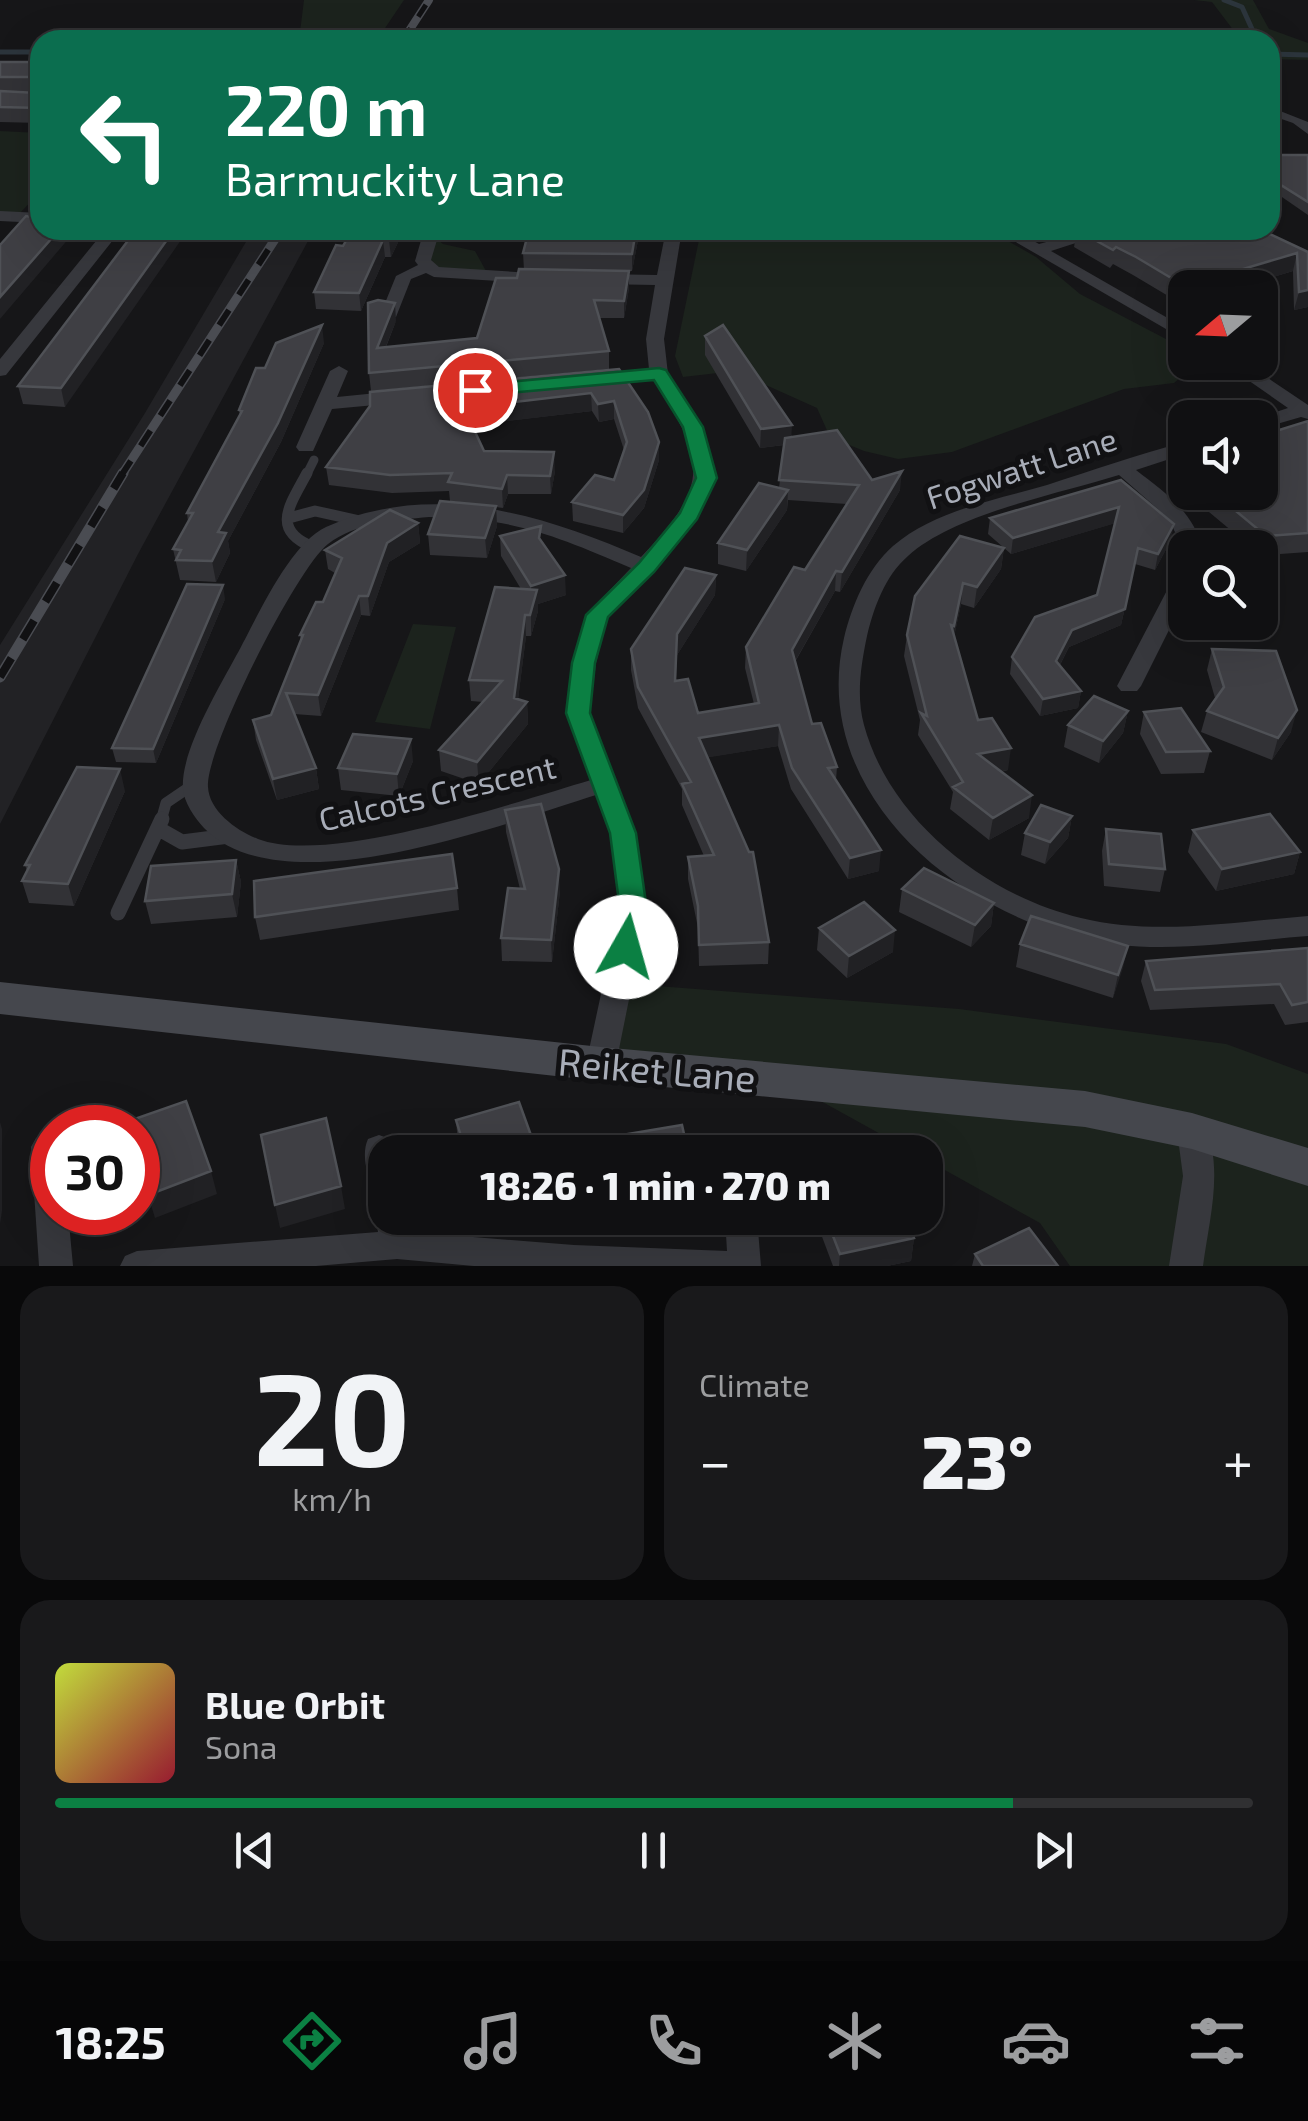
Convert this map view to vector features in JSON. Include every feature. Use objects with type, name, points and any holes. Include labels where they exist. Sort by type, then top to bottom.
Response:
[{"type":"street","points":[[1280,114],[1305,123]]},
{"type":"street","points":[[0,216],[30,218]]},
{"type":"street","points":[[4,361],[105,240]]},
{"type":"street","points":[[426,267],[424,254],[428,240]]},
{"type":"street","points":[[601,1064],[634,910],[623,833],[578,713],[584,663],[597,615],[647,567],[690,514],[706,478],[693,427],[659,374],[656,340],[672,240]]},
{"type":"street","points":[[1020,240],[1168,326]]},
{"type":"street","points":[[1037,250],[1072,240]]},
{"type":"street","points":[[390,312],[404,276],[426,267],[446,274],[566,279]]},
{"type":"street","points":[[586,279],[664,280]]},
{"type":"street","points":[[310,454],[339,372]]},
{"type":"street","points":[[581,381],[659,374]]},
{"type":"street","points":[[1259,380],[1306,411]]},
{"type":"street","points":[[327,404],[425,395]]},
{"type":"street","points":[[1278,419],[1306,411]]},
{"type":"street","name":"Fogwatt Lane","points":[[1168,453],[941,524],[909,542],[886,562],[849,647],[847,717],[863,766],[912,832],[1003,899],[1073,926],[1126,937],[1308,926]]},
{"type":"street","points":[[1122,468],[1186,530]]},
{"type":"street","points":[[229,836],[205,811],[194,784],[206,744],[244,665],[313,547],[330,533],[360,521],[429,512],[491,514],[530,521],[647,567]]},
{"type":"street","points":[[1129,686],[1168,610]]},
{"type":"street","name":"Calcots Crescent","points":[[229,836],[258,850],[284,855],[328,855],[467,824],[602,785]]},
{"type":"street","name":"Reiket Lane","points":[[0,998],[601,1064],[1084,1109],[1192,1131],[1308,1167]]},
{"type":"street","points":[[1186,1266],[1199,1176],[1192,1131]]},
{"type":"street","points":[[54,1235],[56,1266]]},
{"type":"street","points":[[138,1266],[368,1235]]},
{"type":"street","points":[[416,1235],[574,1263],[727,1266]]},
{"type":"street","points":[[742,1235],[744,1266]]},
{"type":"lane","points":[[310,454],[289,518],[291,537],[313,547]]},
{"type":"lane","points":[[289,518],[296,512],[315,510],[360,521]]},
{"type":"lane","points":[[118,913],[159,829],[166,803],[194,784]]},
{"type":"lane","name":"Calcots Crescent","points":[[159,829],[165,837],[186,842],[229,836]]},
{"type":"shaded area","points":[[304,0],[404,0],[384,30],[300,30]]},
{"type":"shaded area","points":[[1194,0],[1253,0],[1272,30],[1233,30],[1212,2]]},
{"type":"shaded area","points":[[1280,33],[1308,43],[1308,60],[1280,59]]},
{"type":"shaded area","points":[[0,131],[30,132],[30,203],[21,212],[0,212]]},
{"type":"shaded area","points":[[247,240],[309,240],[138,554],[0,824],[0,645]]},
{"type":"shaded area","points":[[428,240],[438,240],[475,251],[486,271],[446,274],[424,254]]},
{"type":"shaded area","points":[[699,240],[1006,240],[1036,257],[1080,294],[1168,340],[1168,380],[1177,380],[1124,389],[952,452],[898,459],[830,437],[817,408],[735,371],[683,377],[675,356]]},
{"type":"shaded area","points":[[413,624],[456,627],[430,729],[375,722]]},
{"type":"shaded area","points":[[618,983],[959,1009],[1226,1044],[1308,1074],[1308,1266],[1070,1266],[1040,1223],[943,1169],[943,1135],[882,1135],[799,1089],[601,1064]]},
{"type":"building","points":[[0,62],[30,62],[30,77],[0,77]]},
{"type":"building","points":[[0,91],[30,93],[30,108],[0,107]]},
{"type":"building","points":[[1280,155],[1308,155],[1308,202],[1281,185]]},
{"type":"building","points":[[26,216],[30,217],[30,240],[50,240],[0,297],[0,245]]},
{"type":"building","points":[[1280,239],[1308,252],[1308,290],[1299,292],[1297,253],[1240,270],[1168,270],[1168,276],[1116,247],[1113,250],[1095,240]]},
{"type":"building","points":[[128,240],[167,240],[61,388],[18,386]]},
{"type":"building","points":[[346,240],[383,240],[359,293],[314,292],[336,245],[343,246]]},
{"type":"building","points":[[526,240],[634,240],[632,254],[523,253]]},
{"type":"building","points":[[519,269],[629,271],[624,301],[594,300],[609,351],[369,373],[368,303],[395,303],[377,348],[477,338],[496,278],[517,278]]},
{"type":"building","points":[[322,325],[278,423],[218,532],[226,533],[212,561],[176,560],[181,550],[173,549],[193,513],[187,513],[242,411],[239,410],[256,368],[265,368],[276,343]]},
{"type":"building","points":[[723,325],[792,425],[761,429],[705,336]]},
{"type":"building","points":[[619,369],[648,412],[659,442],[644,490],[623,515],[572,502],[595,475],[614,480],[627,442],[614,401],[598,404],[591,393],[464,408],[484,451],[554,452],[550,476],[507,475],[502,489],[448,482],[452,473],[390,475],[326,467],[370,406],[370,392]]},
{"type":"building","points":[[1308,421],[1308,533],[1278,535],[1278,530],[1259,530],[1235,510],[1278,510],[1278,430]]},
{"type":"building","points":[[837,430],[872,480],[902,471],[842,572],[836,571],[792,650],[812,724],[821,723],[837,767],[828,768],[881,850],[850,858],[792,768],[779,725],[699,738],[749,852],[753,852],[769,942],[699,945],[698,906],[688,857],[714,855],[682,784],[691,782],[638,687],[631,649],[685,568],[716,575],[677,634],[675,681],[688,679],[698,713],[759,703],[746,647],[794,567],[805,570],[859,485],[779,480],[785,438]]},
{"type":"building","points":[[1121,480],[1174,524],[1158,554],[1138,548],[1125,609],[1072,630],[1056,661],[1081,691],[1043,699],[1012,657],[1035,617],[1097,595],[1119,507],[1013,538],[990,518]]},
{"type":"building","points":[[759,483],[788,490],[747,550],[718,543]]},
{"type":"building","points":[[440,501],[496,506],[485,538],[428,534]]},
{"type":"building","points":[[390,510],[418,523],[387,543],[368,596],[359,596],[318,695],[286,693],[316,768],[273,779],[253,720],[271,715],[300,635],[316,602],[323,602],[342,558],[325,550]]},
{"type":"building","points":[[541,526],[539,538],[565,575],[531,586],[500,536]]},
{"type":"building","points":[[960,536],[1004,548],[977,587],[963,583],[954,626],[951,625],[978,720],[992,718],[1011,748],[978,754],[1032,795],[993,818],[953,787],[963,782],[921,713],[927,716],[907,635],[915,596]]},
{"type":"building","points":[[187,584],[223,585],[153,749],[112,748]]},
{"type":"building","points":[[495,587],[537,590],[530,615],[525,615],[514,698],[527,702],[477,762],[439,750],[502,681],[469,680]]},
{"type":"building","points":[[1212,649],[1276,651],[1297,710],[1278,738],[1207,711],[1224,687]]},
{"type":"building","points":[[1094,696],[1128,711],[1103,741],[1068,725]]},
{"type":"building","points":[[1181,708],[1210,751],[1166,752],[1144,712]]},
{"type":"building","points":[[353,734],[411,739],[397,774],[338,768]]},
{"type":"building","points":[[77,767],[120,769],[68,884],[22,881],[30,865],[25,865]]},
{"type":"building","points":[[541,804],[559,869],[551,940],[501,938],[508,888],[525,889],[505,810]]},
{"type":"building","points":[[1041,805],[1072,816],[1050,842],[1025,833]]},
{"type":"building","points":[[1270,814],[1300,852],[1222,869],[1193,830]]},
{"type":"building","points":[[1106,829],[1161,834],[1165,869],[1109,864]]},
{"type":"building","points":[[452,854],[457,888],[255,917],[254,881]]},
{"type":"building","points":[[236,860],[232,894],[145,901],[151,866]]},
{"type":"building","points":[[924,868],[994,903],[975,925],[902,889]]},
{"type":"building","points":[[864,902],[895,930],[849,956],[819,928]]},
{"type":"building","points":[[1031,916],[1128,946],[1118,975],[1020,944]]},
{"type":"building","points":[[1308,948],[1308,1002],[1292,1005],[1280,984],[1155,990],[1146,961]]},
{"type":"building","points":[[186,1101],[211,1171],[160,1190],[160,1110]]},
{"type":"building","points":[[519,1102],[531,1135],[461,1135],[456,1120]]},
{"type":"building","points":[[326,1118],[341,1186],[275,1205],[261,1135]]},
{"type":"building","points":[[682,1125],[684,1135],[622,1135]]},
{"type":"building","points":[[1029,1228],[1058,1266],[983,1266],[975,1254]]},
{"type":"building","points":[[833,1235],[914,1238],[840,1254]]},
{"type":"waterway","points":[[1224,0],[1242,7],[1252,30]]},
{"type":"waterway","points":[[0,52],[30,52]]},
{"type":"waterway","points":[[1280,54],[1308,55]]},
{"type":"railway","points":[[410,30],[429,0]]},
{"type":"railway","points":[[121,476],[274,240]]},
{"type":"railway","points":[[0,677],[123,473]]},
{"type":"route","points":[[475,390],[659,374],[693,427],[706,478],[690,514],[647,567],[597,615],[584,663],[578,713],[623,833],[634,910],[626,947]]}]
